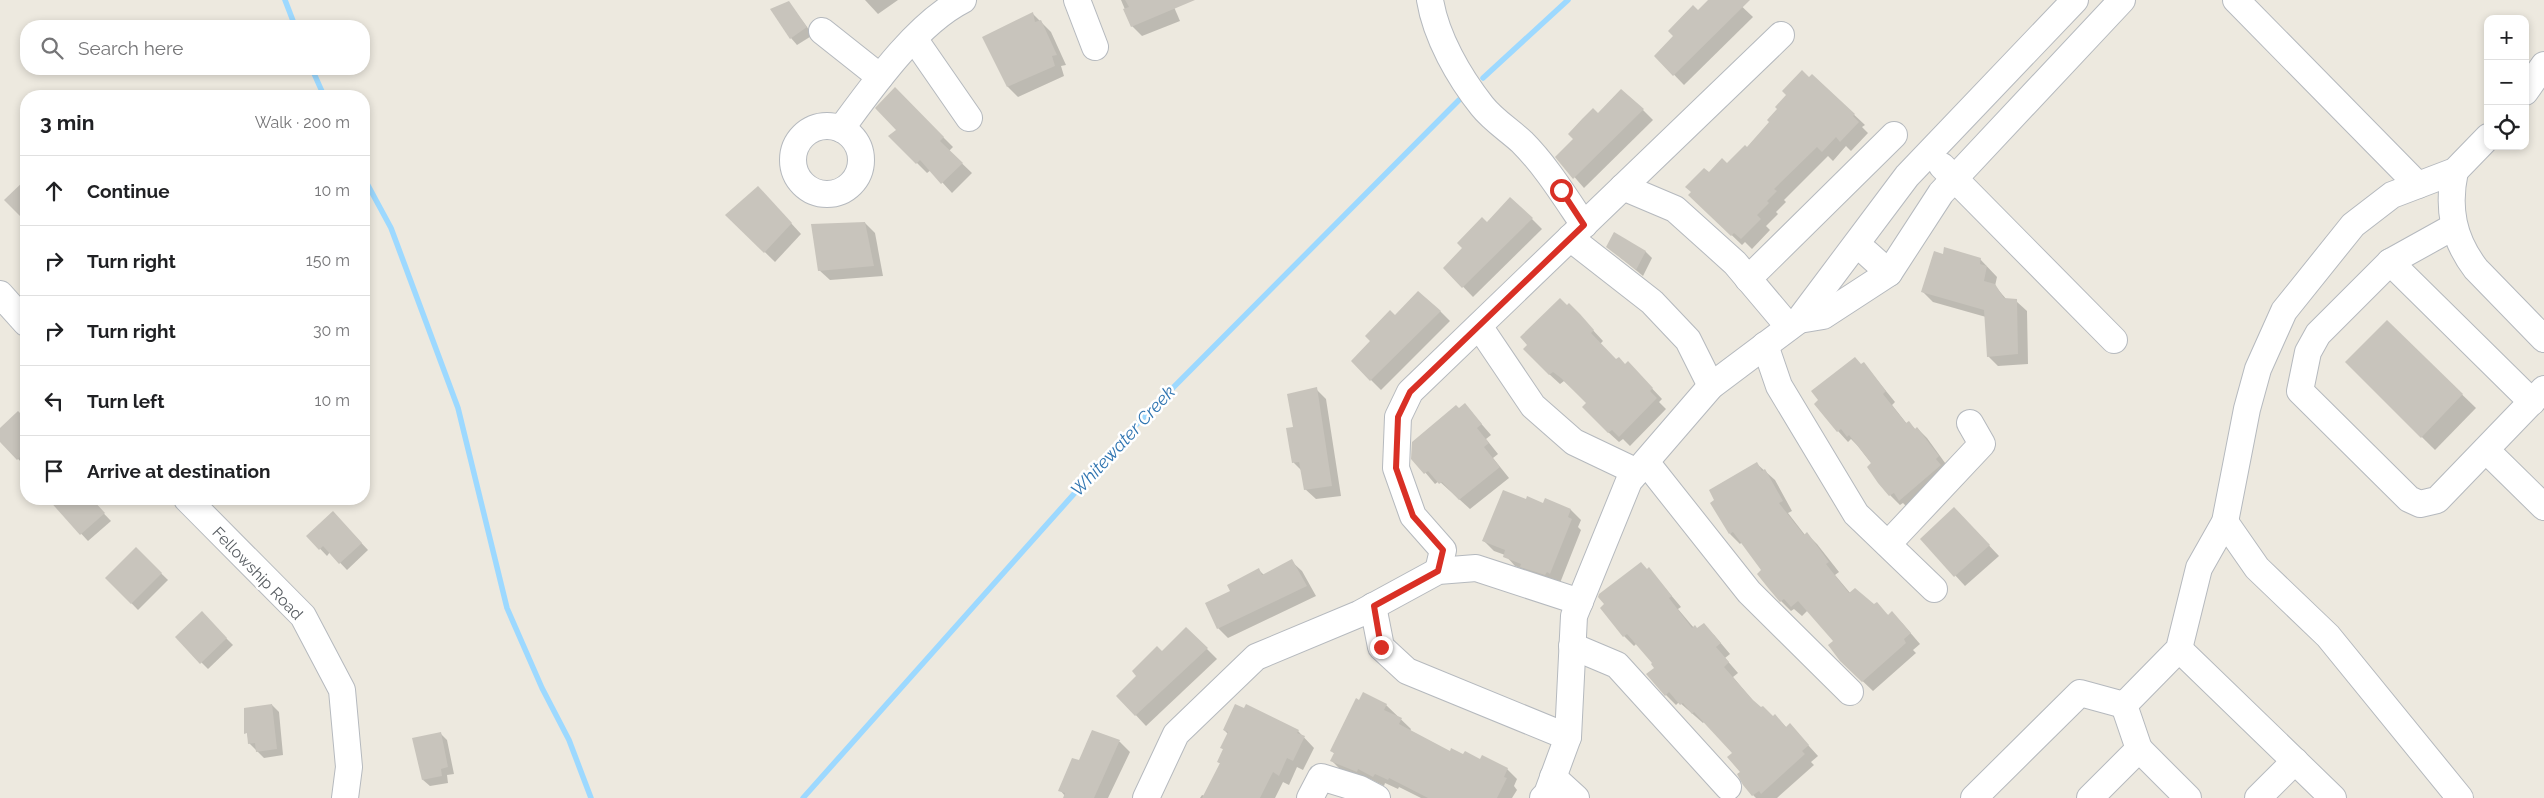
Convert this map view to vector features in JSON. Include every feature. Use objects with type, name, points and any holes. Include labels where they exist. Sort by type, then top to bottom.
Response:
[{"type":"street","points":[[841,129],[880,76],[945,9],[962,0]]},
{"type":"street","points":[[1077,0],[1095,47]]},
{"type":"street","points":[[1430,0],[1433,16],[1452,60],[1483,107],[1523,143],[1561,190],[1577,232],[1652,302],[1688,340],[1710,386]]},
{"type":"street","points":[[1794,324],[1823,316],[1889,273],[1940,193],[2122,0]]},
{"type":"street","points":[[2236,0],[2418,185]]},
{"type":"street","points":[[1576,798],[1548,788],[1568,737],[1574,616],[1629,481],[1710,386],[1794,324],[1902,183],[2073,3],[2095,29]]},
{"type":"street","points":[[822,31],[880,76]]},
{"type":"street","points":[[1438,571],[1443,550],[1413,516],[1396,468],[1398,417],[1410,392],[1782,36]]},
{"type":"street","points":[[915,40],[969,118]]},
{"type":"street","points":[[2529,86],[2544,65]]},
{"type":"street","points":[[1748,279],[1894,135]]},
{"type":"street","points":[[2124,705],[2179,648],[2199,568],[2225,522],[2249,401],[2258,369],[2284,311],[2353,225],[2392,195],[2455,170],[2484,141]]},
{"type":"street","points":[[1929,153],[2114,340]]},
{"type":"street","points":[[2455,170],[2450,199],[2454,227],[2466,256],[2476,269],[2544,339]]},
{"type":"street","points":[[1838,268],[1867,253],[1902,183]]},
{"type":"street","points":[[1623,187],[1675,208],[1735,263],[1748,279],[1794,324]]},
{"type":"street","points":[[2390,262],[2538,396],[2437,500],[2420,504],[2409,500],[2300,391],[2308,352],[2318,334],[2390,262],[2454,227]]},
{"type":"street","points":[[1867,253],[1889,273]]},
{"type":"street","points":[[0,294],[20,316]]},
{"type":"street","points":[[1478,326],[1533,406],[1574,442],[1641,467],[1748,592],[1850,692]]},
{"type":"street","points":[[1765,345],[1779,386],[1856,514],[1934,589]]},
{"type":"street","points":[[1888,544],[1982,444],[1970,423]]},
{"type":"street","points":[[2486,450],[2539,494]]},
{"type":"street","name":"Fellowship Road","points":[[193,505],[303,616],[342,690],[349,767],[345,798]]},
{"type":"street","points":[[2225,522],[2257,568],[2328,636],[2460,798]]},
{"type":"street","points":[[1146,798],[1176,734],[1256,657],[1374,606],[1438,571],[1476,568],[1580,602]]},
{"type":"street","points":[[1374,606],[1381,647],[1407,671],[1568,737]]},
{"type":"street","points":[[1572,646],[1617,666],[1728,787]]},
{"type":"street","points":[[2179,648],[2332,798]]},
{"type":"street","points":[[1974,798],[2080,693],[2124,705]]},
{"type":"street","points":[[2124,705],[2139,749],[2185,797]]},
{"type":"street","points":[[2090,798],[2139,749]]},
{"type":"street","points":[[2258,798],[2295,761]]},
{"type":"street","points":[[1310,798],[1321,777],[1360,789],[1377,798]]},
{"type":"building","points":[[1125,0],[1195,0],[1131,27],[1123,9],[1129,7]]},
{"type":"building","points":[[1708,0],[1750,0],[1673,76],[1654,56],[1673,36],[1668,31],[1693,5],[1698,10]]},
{"type":"building","points":[[789,1],[807,27],[790,39],[770,9]]},
{"type":"building","points":[[1033,12],[1035,22],[1041,20],[1057,55],[1052,56],[1055,66],[1007,87],[982,37]]},
{"type":"building","points":[[1802,70],[1809,77],[1812,74],[1855,114],[1853,116],[1859,122],[1840,142],[1836,137],[1822,152],[1817,147],[1774,189],[1777,191],[1767,201],[1769,203],[1757,215],[1761,219],[1741,239],[1734,233],[1731,236],[1688,195],[1691,192],[1685,187],[1704,168],[1709,172],[1722,158],[1727,163],[1745,145],[1747,147],[1769,122],[1767,120],[1777,109],[1775,107],[1786,95],[1782,91]]},
{"type":"building","points":[[895,87],[944,137],[940,141],[963,163],[941,184],[920,160],[916,164],[888,136],[896,130],[875,108]]},
{"type":"building","points":[[1621,89],[1644,109],[1573,179],[1555,157],[1573,139],[1568,134],[1583,118],[1593,108],[1598,113]]},
{"type":"building","points":[[20,185],[20,216],[4,200]]},
{"type":"building","points":[[758,186],[792,223],[764,253],[725,215]]},
{"type":"building","points":[[1510,197],[1533,218],[1462,288],[1443,268],[1462,248],[1457,243],[1482,217],[1487,222]]},
{"type":"building","points":[[865,222],[874,266],[818,271],[811,224]]},
{"type":"building","points":[[1614,232],[1646,251],[1636,270],[1606,247]]},
{"type":"building","points":[[1944,247],[1981,258],[1980,264],[1987,266],[1984,281],[1995,284],[2004,298],[2017,299],[2018,354],[1987,357],[1984,310],[1921,292],[1934,251],[1943,254]]},
{"type":"building","points":[[1418,291],[1441,311],[1370,381],[1351,361],[1370,341],[1365,336],[1390,310],[1395,315]]},
{"type":"building","points":[[1560,298],[1567,305],[1569,303],[1580,314],[1594,330],[1591,333],[1616,359],[1619,357],[1625,364],[1628,361],[1653,388],[1650,391],[1657,398],[1619,437],[1612,430],[1608,433],[1582,407],[1586,403],[1561,378],[1553,372],[1549,375],[1523,349],[1527,345],[1520,337]]},
{"type":"building","points":[[2387,320],[2463,394],[2421,438],[2345,362]]},
{"type":"building","points":[[1855,357],[1861,364],[1864,362],[1886,391],[1883,394],[1906,423],[1909,421],[1915,429],[1917,427],[1939,456],[1936,459],[1941,465],[1899,501],[1894,493],[1889,496],[1878,483],[1867,467],[1871,463],[1849,435],[1847,437],[1841,429],[1837,432],[1814,404],[1818,400],[1811,391]]},
{"type":"building","points":[[1317,387],[1332,486],[1304,490],[1299,462],[1292,463],[1286,428],[1293,427],[1287,394]]},
{"type":"building","points":[[1465,403],[1482,424],[1477,428],[1489,443],[1484,447],[1500,467],[1459,500],[1442,482],[1439,484],[1428,471],[1424,474],[1411,459],[1412,442],[1456,405],[1459,408]]},
{"type":"building","points":[[18,411],[20,413],[20,457],[17,460],[0,442],[0,428]]},
{"type":"building","points":[[1757,462],[1762,471],[1765,469],[1783,501],[1779,503],[1804,535],[1807,532],[1829,562],[1826,564],[1849,593],[1855,588],[1874,604],[1877,602],[1888,615],[1892,611],[1911,633],[1904,639],[1906,643],[1862,682],[1840,661],[1828,645],[1833,641],[1798,601],[1791,607],[1784,599],[1780,602],[1757,574],[1761,570],[1733,532],[1729,534],[1710,503],[1714,500],[1709,490]]},
{"type":"building","points":[[1503,490],[1526,499],[1527,496],[1543,503],[1545,498],[1571,509],[1568,517],[1572,519],[1550,574],[1547,572],[1545,575],[1520,567],[1521,564],[1503,557],[1505,550],[1482,541]]},
{"type":"building","points":[[53,505],[98,505],[105,513],[80,535]]},
{"type":"building","points":[[1954,507],[1990,545],[1954,577],[1920,539]]},
{"type":"building","points":[[333,511],[362,543],[339,564],[323,546],[319,550],[306,536]]},
{"type":"building","points":[[136,547],[162,573],[131,604],[105,578]]},
{"type":"building","points":[[1292,559],[1307,586],[1217,629],[1205,603],[1230,591],[1227,585],[1259,568],[1262,575]]},
{"type":"building","points":[[1641,562],[1647,569],[1649,567],[1672,596],[1669,598],[1692,628],[1695,625],[1697,628],[1704,623],[1721,643],[1716,647],[1729,662],[1724,667],[1753,700],[1761,707],[1763,706],[1773,716],[1775,714],[1786,727],[1790,723],[1809,745],[1802,751],[1805,754],[1761,794],[1759,791],[1752,796],[1743,785],[1737,774],[1740,772],[1727,757],[1732,753],[1694,712],[1692,714],[1683,703],[1680,705],[1669,692],[1665,696],[1646,674],[1654,668],[1652,663],[1627,634],[1623,637],[1600,608],[1604,604],[1598,597],[1599,594]]},
{"type":"building","points":[[202,611],[227,638],[200,664],[175,637]]},
{"type":"building","points":[[1186,627],[1208,648],[1135,716],[1116,696],[1136,676],[1132,671],[1157,646],[1162,651]]},
{"type":"building","points":[[1363,692],[1387,704],[1384,710],[1402,718],[1399,724],[1450,751],[1451,748],[1463,754],[1465,751],[1480,759],[1482,755],[1508,768],[1504,777],[1507,778],[1497,798],[1428,798],[1389,778],[1388,780],[1375,774],[1373,777],[1358,769],[1357,772],[1330,761],[1334,753],[1330,751],[1356,698],[1359,700]]},
{"type":"building","points":[[272,704],[277,749],[256,752],[255,743],[248,744],[247,733],[244,734],[244,708]]},
{"type":"building","points":[[1235,704],[1244,708],[1246,704],[1299,730],[1297,733],[1305,736],[1293,761],[1287,758],[1279,776],[1273,772],[1260,798],[1202,798],[1220,763],[1217,762],[1223,749],[1220,748],[1228,732],[1223,730]]},
{"type":"building","points":[[1092,730],[1120,740],[1094,798],[1063,798],[1065,793],[1058,791],[1072,758],[1079,760]]},
{"type":"building","points":[[441,732],[448,767],[441,769],[442,776],[422,780],[412,738]]},
{"type":"waterway","points":[[285,0],[293,20]]},
{"type":"waterway","name":"Whitewater Creek","points":[[1483,78],[1568,0]]},
{"type":"waterway","points":[[315,75],[321,90]]},
{"type":"waterway","name":"Whitewater Creek","points":[[803,798],[1130,431],[1459,100]]},
{"type":"waterway","points":[[370,189],[391,228],[458,408],[507,608],[542,688],[569,740],[591,798]]},
{"type":"route","points":[[1381,647],[1374,606],[1438,571],[1443,550],[1413,516],[1396,468],[1398,417],[1410,392],[1584,225],[1561,190]]}]
